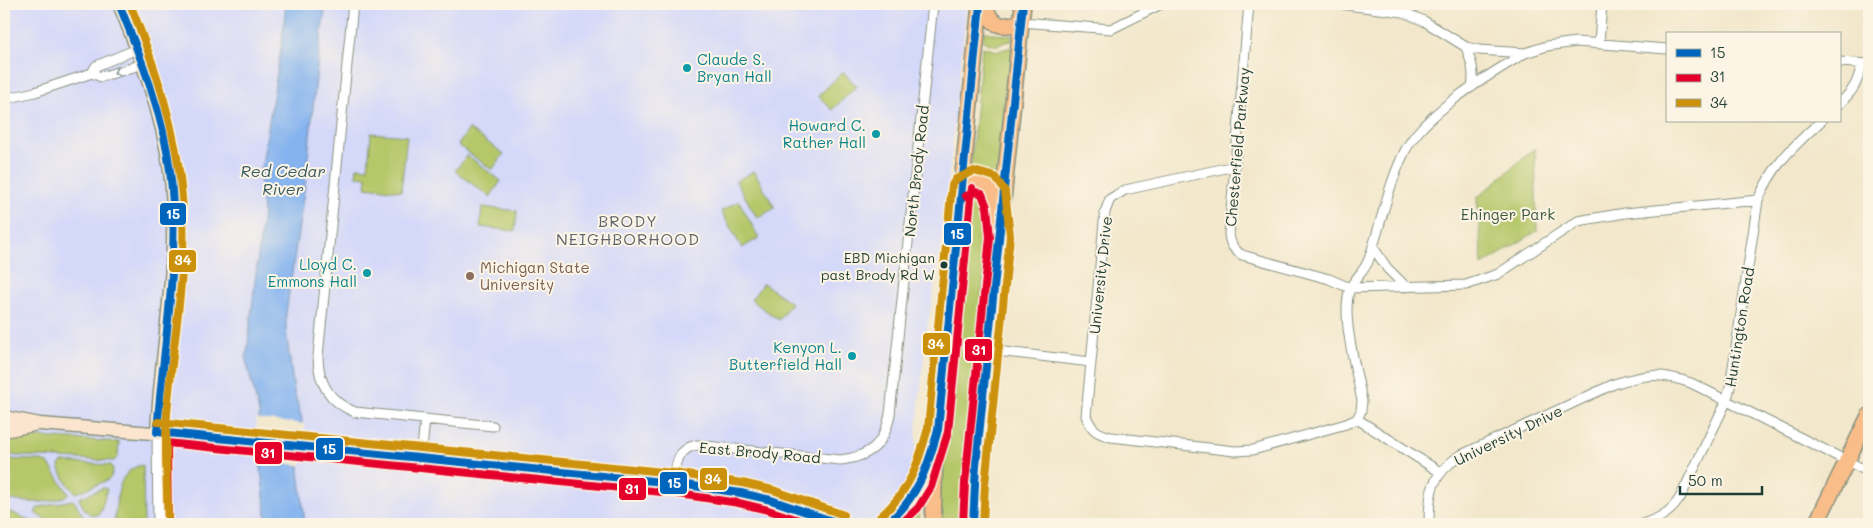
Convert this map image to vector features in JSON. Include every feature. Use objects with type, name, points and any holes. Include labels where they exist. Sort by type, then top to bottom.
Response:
[{"type":"main road","points":[[981,4],[989,17],[997,25],[1006,26],[1022,22]]},
{"type":"main road","points":[[933,524],[933,494],[938,430],[981,4]]},
{"type":"main road","points":[[973,524],[975,484],[1023,4]]},
{"type":"main road","points":[[962,187],[976,182],[984,183],[992,190],[996,198],[1000,236]]},
{"type":"main road","points":[[1816,524],[1869,416]]},
{"type":"street","points":[[119,4],[142,64],[160,123],[170,170],[172,259],[157,432],[158,524]]},
{"type":"street","points":[[353,4],[318,356],[321,380],[338,404],[355,412],[493,426]]},
{"type":"street","name":"North Brody Road","points":[[870,451],[884,436],[890,414],[933,4]]},
{"type":"street","points":[[1022,22],[1111,29],[1161,4]]},
{"type":"street","name":"Chesterfield Parkway","points":[[1249,4],[1230,234],[1230,242],[1242,255],[1329,279],[1350,288],[1450,287],[1484,280],[1512,266],[1578,221],[1592,217],[1758,200]]},
{"type":"street","points":[[1339,4],[1403,12],[1424,21],[1466,47],[1493,52],[1525,53]]},
{"type":"street","points":[[1599,43],[1602,4]]},
{"type":"street","points":[[1357,419],[1361,411],[1362,401],[1348,323],[1347,310],[1350,288],[1368,262],[1390,188],[1405,150],[1421,128],[1472,87],[1525,53],[1561,43],[1599,43],[1666,49]]},
{"type":"street","points":[[1466,47],[1474,74],[1472,87]]},
{"type":"street","points":[[4,99],[35,92],[92,73],[96,66],[137,48]]},
{"type":"street","points":[[1840,62],[1866,64],[1852,92],[1840,103]]},
{"type":"street","points":[[92,73],[101,77],[142,64]]},
{"type":"street","name":"Huntington Road","points":[[1643,524],[1665,515],[1677,503],[1726,402],[1730,387],[1758,200],[1766,181],[1776,166],[1820,122]]},
{"type":"street","name":"University Drive","points":[[1235,166],[1125,190],[1110,198],[1105,212],[1086,416],[1090,425],[1098,434],[1235,452],[1253,450],[1346,424],[1357,419],[1440,472],[1459,456],[1614,384],[1641,376],[1660,375],[1679,379],[1869,472]]},
{"type":"street","points":[[1372,247],[1387,268],[1406,287]]},
{"type":"street","points":[[988,350],[1091,362]]},
{"type":"street","points":[[4,417],[40,424],[157,432],[673,483],[741,493],[771,500],[841,524]]},
{"type":"street","points":[[421,459],[425,420]]},
{"type":"street","points":[[4,431],[40,424]]},
{"type":"street","points":[[887,524],[903,510],[922,483],[938,430]]},
{"type":"street","name":"East Brody Road","points":[[673,483],[680,454],[690,446],[840,460],[861,456],[870,451]]},
{"type":"street","points":[[1429,524],[1429,500],[1433,485],[1440,472]]},
{"type":"shaded area","name":"Michigan State University","points":[[4,4],[967,4],[942,241],[926,336],[916,435],[917,504],[921,524],[4,524]]},
{"type":"green space","points":[[984,31],[1011,35],[1012,41],[997,45],[989,44],[983,41]]},
{"type":"green space","points":[[982,47],[998,51],[1012,47],[998,184],[983,176],[970,174]]},
{"type":"green space","points":[[843,72],[857,86],[832,110],[818,96]]},
{"type":"green space","points":[[469,129],[504,154],[492,170],[458,145]]},
{"type":"green space","points":[[371,133],[407,136],[401,191],[366,187],[367,177],[356,176],[357,167],[368,168]]},
{"type":"green space","name":"Ehinger Park","points":[[1535,148],[1537,231],[1482,265],[1477,198]]},
{"type":"green space","points":[[467,155],[501,181],[490,197],[455,171]]},
{"type":"green space","points":[[754,171],[775,208],[757,218],[736,181]]},
{"type":"green space","points":[[975,191],[985,196],[991,210],[974,365],[974,416],[967,524],[939,524],[938,495],[967,195]]},
{"type":"green space","points":[[739,201],[759,238],[742,248],[721,211]]},
{"type":"green space","points":[[482,207],[517,211],[515,231],[480,227]]},
{"type":"green space","points":[[763,283],[791,303],[779,320],[751,300]]},
{"type":"green space","points":[[39,437],[119,442],[118,457],[114,461],[4,455],[4,439]]},
{"type":"green space","points":[[4,459],[38,460],[48,463],[69,494],[46,502],[4,499]]},
{"type":"green space","points":[[62,462],[111,465],[113,469],[108,480],[76,493],[61,472],[59,465]]},
{"type":"green space","points":[[143,465],[144,524],[114,524],[117,497],[122,480],[134,468]]},
{"type":"green space","points":[[103,488],[107,489],[101,510],[97,515],[88,513],[79,498]]},
{"type":"green space","points":[[72,500],[88,524],[52,524],[36,514],[36,510],[40,507]]},
{"type":"green space","points":[[916,503],[921,524],[904,524],[901,521]]},
{"type":"green space","points":[[4,509],[37,524],[4,524]]},
{"type":"water","name":"Red Cedar River","points":[[286,4],[326,4],[319,49],[305,185],[286,313],[286,330],[294,392],[302,419],[299,470],[305,524],[267,524],[261,469],[259,412],[246,360],[263,213],[260,177],[282,42]]},
{"type":"pier","points":[[256,419],[305,424],[301,465],[258,461]]},
{"type":"transit line","name":"15","points":[[119,4],[157,107],[167,149],[173,203],[170,302],[157,432]]},
{"type":"transit line","name":"34","points":[[130,4],[148,51],[170,123],[182,197],[182,274],[166,432],[168,524]]},
{"type":"transit line","name":"15","points":[[887,524],[898,514],[920,482],[938,430],[980,4]]},
{"type":"transit line","name":"15","points":[[973,524],[976,465],[1023,4]]},
{"type":"transit line","name":"34","points":[[880,517],[906,487],[916,465],[928,428],[952,185],[956,179],[974,171],[995,177],[1005,191],[1010,236],[985,485],[983,524]]},
{"type":"transit line","name":"31","points":[[901,524],[918,508],[931,487],[948,432],[972,188]]},
{"type":"transit line","name":"31","points":[[963,524],[965,483],[990,237],[987,207],[982,194],[976,192],[966,196]]},
{"type":"transit line","name":"34","points":[[158,422],[674,473],[742,483],[773,490],[844,515]]},
{"type":"transit line","name":"15","points":[[157,432],[673,483],[741,493],[771,500],[841,524]]},
{"type":"transit line","name":"31","points":[[168,524],[167,443],[672,493],[739,503],[811,524]]},
{"type":"place","name":"Claude S. Bryan Hall","points":[[687,68]]},
{"type":"place","name":"Howard C. Rather Hall","points":[[876,134]]},
{"type":"place","name":"EBD Michigan past Brody Rd W","points":[[944,265]]},
{"type":"place","name":"Lloyd C. Emmons Hall","points":[[367,273]]},
{"type":"place","name":"Michigan State University","points":[[470,276]]},
{"type":"place","name":"Kenyon L. Butterfield Hall","points":[[852,356]]},
{"type":"district","name":"BRODY NEIGHBORHOOD","points":[[628,229]]}]
